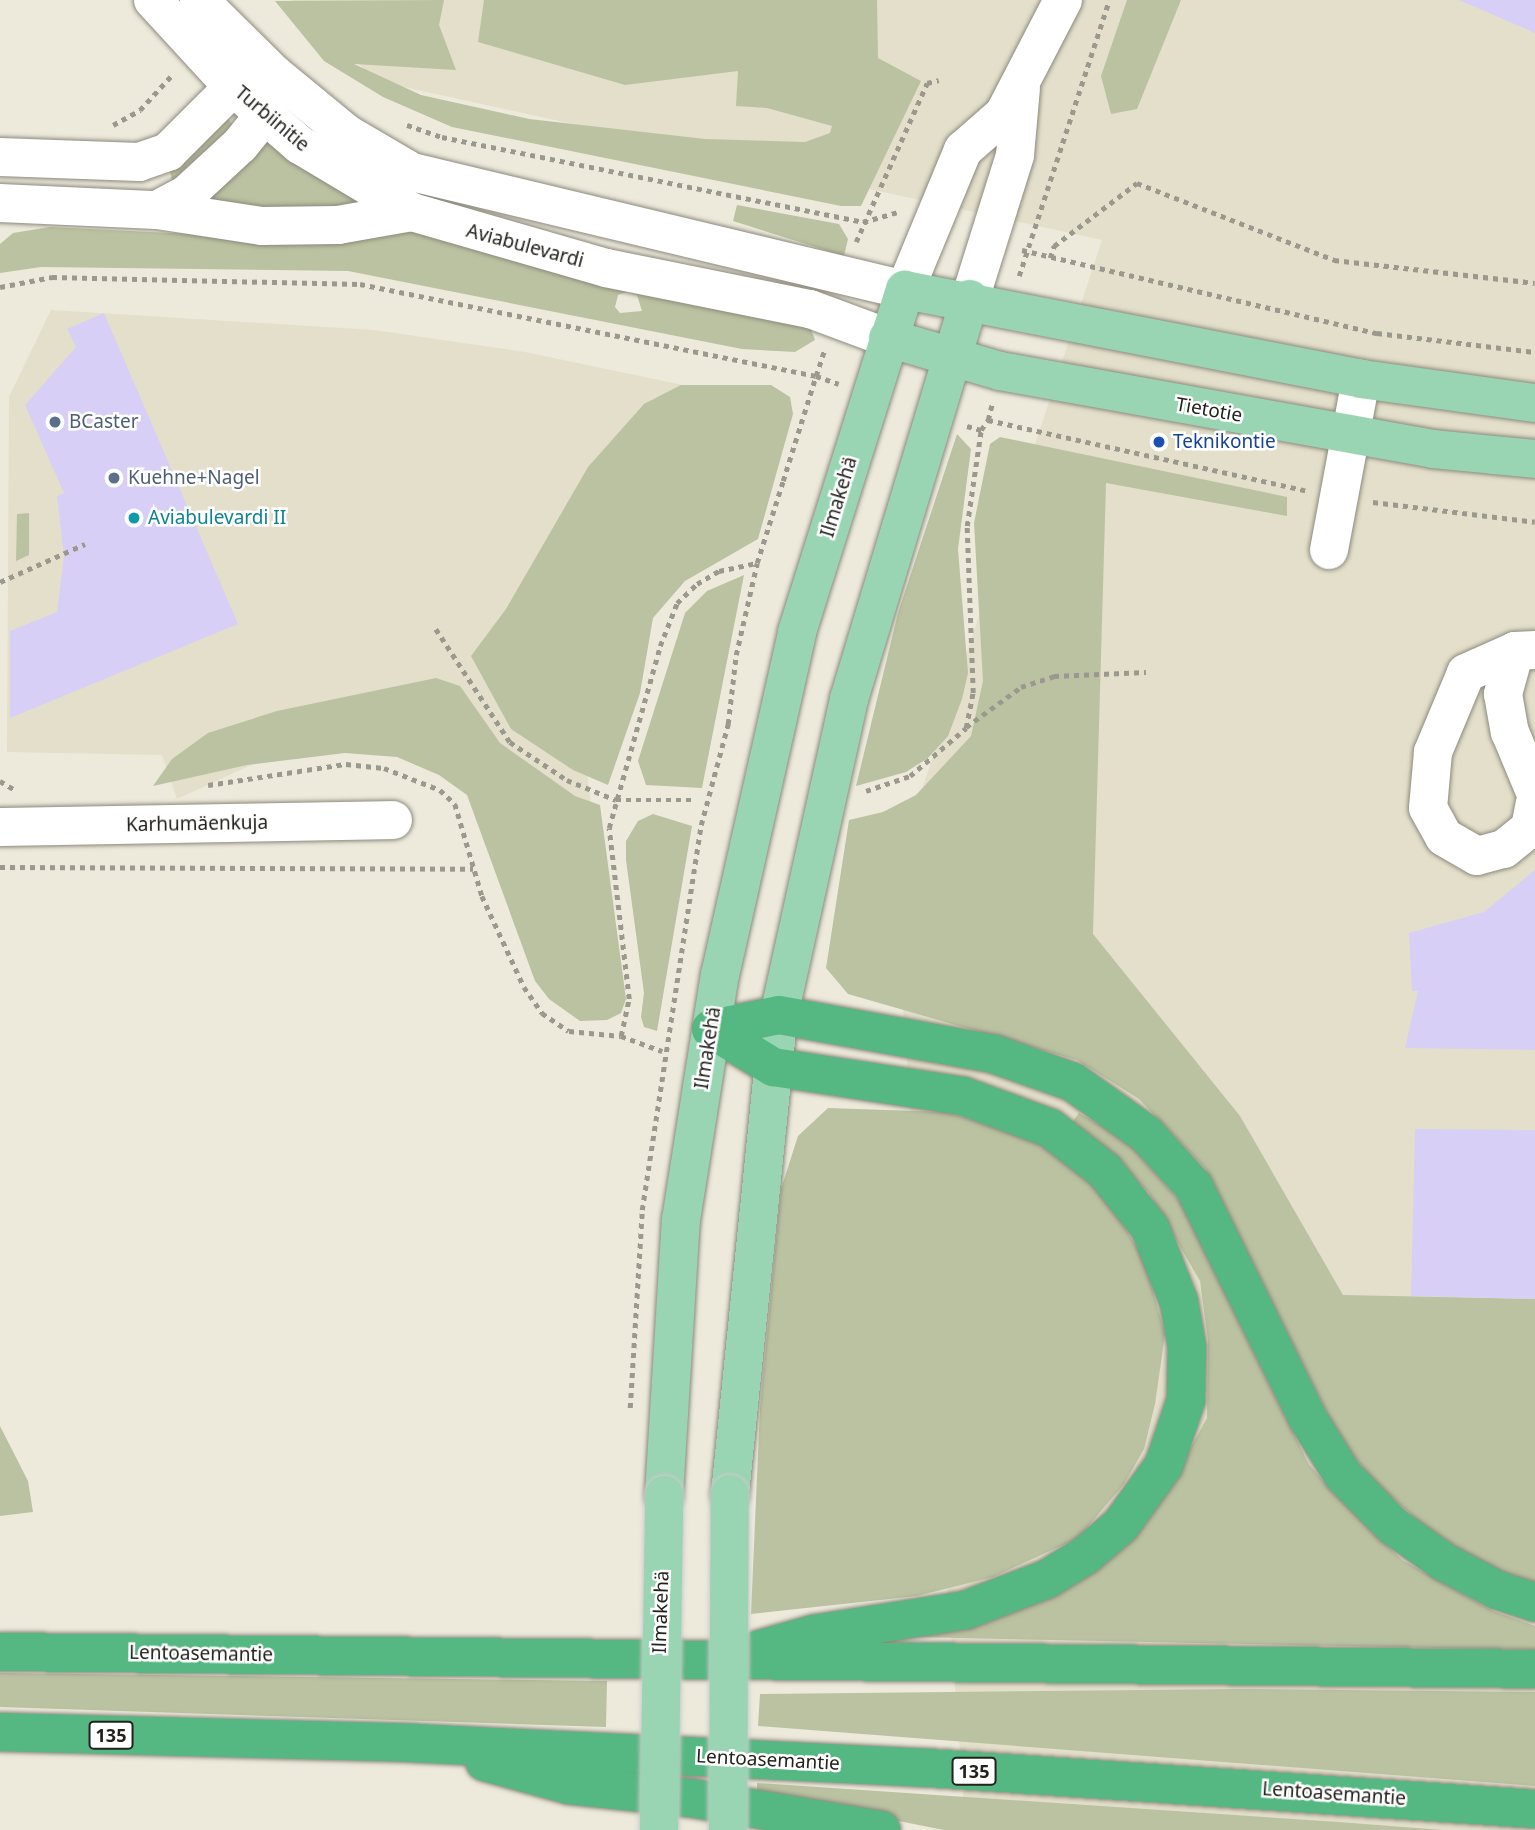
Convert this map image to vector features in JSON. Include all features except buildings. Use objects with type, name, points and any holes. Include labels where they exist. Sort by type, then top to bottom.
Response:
[{"type":"highway","points":[[711,1029],[779,1015],[994,1054],[1073,1082],[1146,1133],[1194,1187],[1308,1419],[1343,1475],[1393,1526],[1444,1562],[1497,1590],[1535,1602]]},
{"type":"highway","points":[[711,1029],[773,1067],[963,1096],[1050,1128],[1084,1152],[1150,1228],[1168,1264],[1187,1347],[1186,1400],[1164,1465],[1139,1504],[1086,1555],[1047,1579],[966,1610],[814,1634],[720,1661]]},
{"type":"highway","name":"Lentoasemantie","points":[[0,1652],[1535,1670]]},
{"type":"highway","name":"Lentoasemantie","points":[[0,1732],[412,1743],[929,1768],[1535,1809]]},
{"type":"highway","points":[[412,1743],[569,1785],[691,1798],[881,1830]]},
{"type":"main road","points":[[905,290],[970,299],[1362,379],[1535,403]]},
{"type":"main road","name":"Ilmakehä","points":[[659,1830],[664,1495],[681,1220],[711,1029],[797,632],[905,290]]},
{"type":"main road","points":[[728,1830],[730,1494],[779,1015],[849,699],[932,416],[970,299]]},
{"type":"main road","name":"Tietotie","points":[[888,338],[1000,371],[1352,436],[1535,458]]},
{"type":"street","name":"Turbiinitie","points":[[153,0],[233,87],[300,145],[412,212]]},
{"type":"street","name":"Turbiinitie","points":[[199,0],[274,74]]},
{"type":"street","points":[[0,157],[139,162],[168,152],[233,87],[274,74],[347,134],[412,172],[905,290],[963,150],[1004,114],[1021,86],[1063,0]]},
{"type":"street","name":"Aviabulevardi","points":[[156,210],[187,194],[240,145],[264,115],[274,74]]},
{"type":"street","points":[[970,299],[1015,155],[1021,86]]},
{"type":"street","name":"Aviabulevardi","points":[[0,204],[156,210],[262,226],[338,225],[412,212],[606,268],[822,312],[888,338]]},
{"type":"street","points":[[1329,550],[1362,379]]},
{"type":"street","points":[[1525,651],[1503,695],[1510,732],[1535,792]]},
{"type":"street","points":[[1525,651],[1466,673],[1433,752],[1428,808],[1444,837],[1477,856],[1504,849],[1530,828],[1535,803]]},
{"type":"street","name":"Karhumäenkuja","points":[[0,827],[394,821]]},
{"type":"path","points":[[1010,307],[1110,0]]},
{"type":"path","points":[[102,128],[139,110],[197,48]]},
{"type":"path","points":[[863,222],[927,83],[939,80]]},
{"type":"path","points":[[398,122],[442,137],[863,222],[905,210],[935,218]]},
{"type":"path","points":[[1050,258],[1054,246],[1137,183],[1334,260],[1535,283]]},
{"type":"path","points":[[990,239],[1050,258],[1377,333],[1535,352]]},
{"type":"path","points":[[0,287],[52,277],[360,284],[816,376],[870,396]]},
{"type":"path","points":[[965,728],[973,693],[967,526],[981,430],[988,420],[1000,371]]},
{"type":"path","points":[[630,1416],[639,1235],[662,1051],[701,825],[728,724],[736,654],[757,562],[816,376]]},
{"type":"path","points":[[932,416],[981,430]]},
{"type":"path","points":[[988,420],[1340,498],[1535,522]]},
{"type":"path","points":[[0,582],[85,544]]},
{"type":"path","points":[[662,1051],[621,1036],[629,999],[610,849],[616,800],[677,603],[719,571],[757,562]]},
{"type":"path","points":[[436,629],[510,743],[567,780],[616,800],[691,800]]},
{"type":"path","points":[[852,794],[910,776],[965,728],[1021,687],[1054,676],[1146,672]]},
{"type":"path","points":[[0,867],[474,869]]},
{"type":"shaded area","points":[[291,0],[1535,0],[1535,1830],[966,1830],[893,878],[1102,240],[377,81]]},
{"type":"shaded area","points":[[51,310],[374,330],[525,352],[745,398],[586,761],[613,1002],[456,758],[290,747],[177,799],[162,755],[7,752],[9,397]]},
{"type":"green space","points":[[444,0],[439,25],[456,70],[354,64],[421,95],[529,119],[705,139],[805,142],[830,133],[832,126],[767,108],[736,106],[738,71],[625,85],[478,42],[484,0],[877,0],[878,58],[921,81],[861,206],[841,206],[452,127],[383,97],[324,61],[275,1]]},
{"type":"green space","points":[[1127,0],[1181,0],[1137,109],[1111,114],[1101,76]]},
{"type":"green space","points":[[228,119],[233,125],[172,181],[170,171]]},
{"type":"green space","points":[[266,138],[361,201],[356,207],[212,210],[207,197]]},
{"type":"green space","points":[[737,205],[839,224],[848,239],[844,256],[733,221]]},
{"type":"green space","points":[[50,227],[294,239],[407,229],[811,329],[815,340],[795,352],[742,349],[348,271],[41,267],[0,273],[0,244],[13,233]],"holes":[[[627,292],[637,295],[642,311],[620,313],[615,307],[618,295]]]},
{"type":"green space","points":[[681,385],[771,385],[790,397],[793,414],[758,539],[685,581],[653,618],[640,693],[608,785],[573,770],[511,729],[471,656],[506,609],[588,467],[644,404]]},
{"type":"green space","points":[[957,434],[971,449],[958,549],[968,673],[962,699],[948,736],[928,758],[906,772],[856,786],[898,613]]},
{"type":"green space","points":[[1000,437],[1287,497],[1287,516],[1106,483],[1093,934],[1240,1116],[1343,1295],[1535,1299],[1535,1587],[1447,1547],[1373,1480],[1340,1439],[1205,1168],[1139,1099],[1077,1060],[848,994],[826,968],[849,820],[883,812],[916,795],[971,736],[983,681],[974,523],[990,444]]},
{"type":"green space","points":[[29,513],[29,555],[16,561],[17,514]]},
{"type":"green space","points":[[744,575],[702,788],[646,785],[638,761],[685,613],[707,591]]},
{"type":"green space","points":[[436,678],[460,686],[500,743],[575,796],[600,805],[626,999],[621,1013],[607,1020],[580,1021],[549,999],[535,981],[467,795],[439,775],[397,757],[345,753],[247,765],[153,786],[172,759],[208,733],[277,711]]},
{"type":"green space","points":[[653,814],[692,826],[657,1031],[644,1027],[641,1017],[644,993],[626,860],[626,841],[638,821]]},
{"type":"green space","points":[[828,1108],[946,1112],[1038,1140],[1103,1192],[1144,1259],[1165,1334],[1155,1404],[1144,1449],[1124,1484],[1078,1538],[993,1577],[917,1596],[751,1614],[760,1408],[781,1189],[798,1136]]},
{"type":"green space","points":[[1079,1113],[1126,1140],[1182,1204],[1308,1463],[1329,1488],[1402,1560],[1493,1611],[1535,1626],[1535,1650],[912,1637],[1162,1500],[1207,1418],[1208,1340],[1200,1281],[1149,1193],[1120,1163],[1070,1125]]},
{"type":"green space","points":[[0,1426],[28,1481],[33,1512],[0,1516]]},
{"type":"green space","points":[[0,1673],[607,1681],[606,1727],[0,1707]]},
{"type":"green space","points":[[1243,1689],[1535,1692],[1535,1786],[758,1726],[760,1694]]},
{"type":"green space","points":[[757,1783],[1442,1830],[944,1830],[757,1793]]},
{"type":"place","name":"BCaster","points":[[55,422]]},
{"type":"place","name":"Teknikontie","points":[[1159,442]]},
{"type":"place","name":"Kuehne+Nagel","points":[[114,478]]},
{"type":"place","name":"Aviabulevardi II","points":[[134,518]]}]
